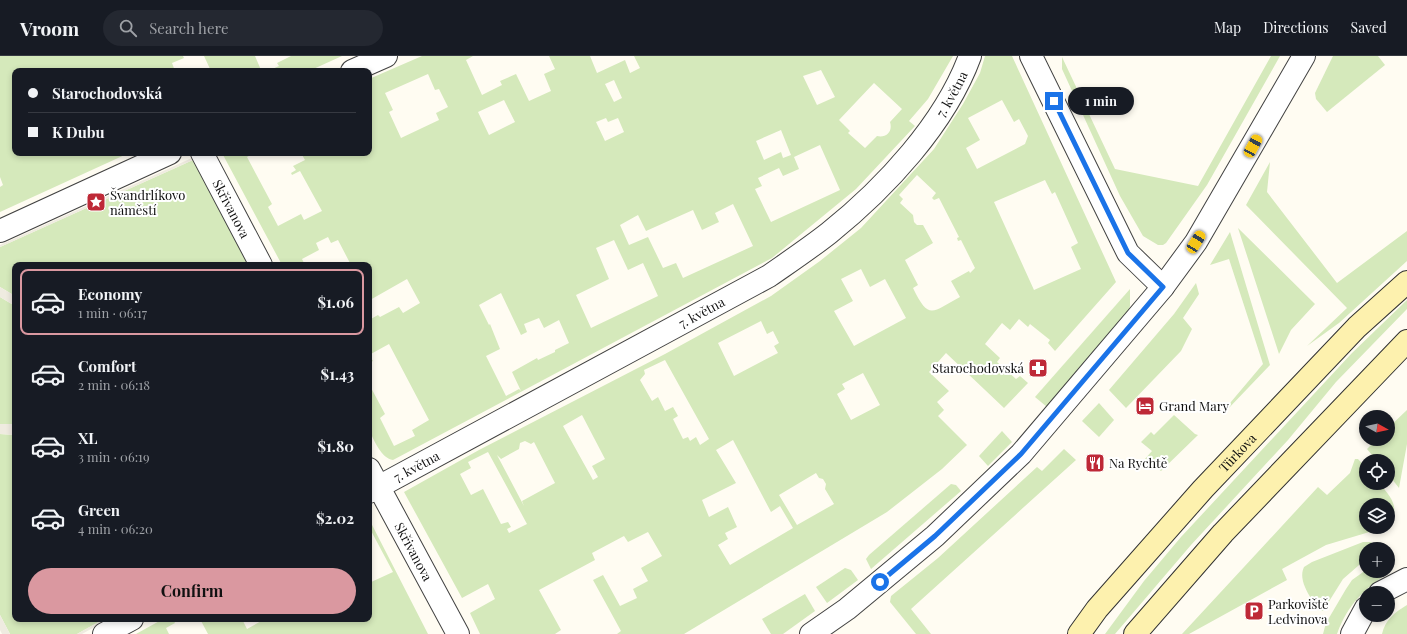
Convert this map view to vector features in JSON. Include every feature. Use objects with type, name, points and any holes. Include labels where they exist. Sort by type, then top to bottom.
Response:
[{"type":"main road","name":"Türkova","points":[[1079,634],[1097,609],[1203,488],[1357,326],[1407,282]]},
{"type":"main road","points":[[1135,634],[1223,533],[1407,341]]},
{"type":"street","points":[[359,68],[386,56]]},
{"type":"street","name":"7. května","points":[[372,483],[769,276],[828,234],[866,202],[904,161],[935,121],[962,77],[970,56]]},
{"type":"street","points":[[1031,56],[1128,253],[1163,287]]},
{"type":"street","points":[[811,634],[847,609],[935,536],[1021,454],[1163,287],[1196,242],[1221,202],[1304,56]]},
{"type":"street","points":[[0,231],[163,156]]},
{"type":"street","name":"Skřivanova","points":[[204,156],[259,262]]},
{"type":"street","name":"Skřivanova","points":[[372,483],[458,634]]},
{"type":"street","points":[[1394,586],[1407,579]]},
{"type":"street","points":[[1352,634],[1359,621]]},
{"type":"street","points":[[104,634],[126,622]]},
{"type":"green space","points":[[0,56],[183,56],[184,58],[172,63],[174,68],[12,68],[12,156],[122,156],[0,212],[0,187],[3,185],[0,177]]},
{"type":"green space","points":[[204,56],[255,56],[260,68],[210,68]]},
{"type":"green space","points":[[291,56],[342,56],[316,68],[275,68],[279,66],[277,63]]},
{"type":"green space","points":[[422,56],[473,56],[466,60],[482,95],[502,85],[500,81],[516,74],[529,101],[551,91],[544,74],[555,69],[549,56],[590,56],[597,73],[625,60],[630,73],[640,68],[634,56],[953,56],[928,99],[909,121],[915,126],[856,189],[772,258],[393,460],[385,456],[375,443],[372,436],[372,390],[385,414],[380,418],[394,446],[415,436],[412,430],[429,420],[389,344],[372,353],[372,318],[378,315],[380,317],[399,307],[403,313],[420,303],[407,279],[372,299],[372,262],[349,262],[338,240],[331,243],[328,237],[316,243],[319,250],[302,259],[304,262],[280,262],[224,156],[249,156],[247,157],[272,204],[268,207],[278,226],[301,214],[304,220],[322,211],[300,171],[292,175],[291,173],[296,170],[293,166],[305,160],[303,156],[372,156],[372,78]],"holes":[[[821,70],[835,97],[817,105],[803,76]],[[428,74],[435,90],[439,89],[448,107],[436,113],[439,120],[401,138],[389,112],[393,110],[385,93]],[[614,80],[622,98],[614,102],[605,84]],[[874,83],[902,109],[890,122],[891,126],[888,134],[877,136],[865,148],[848,133],[850,131],[839,120]],[[504,100],[515,122],[489,135],[478,112]],[[606,118],[608,122],[618,118],[624,132],[605,141],[596,122]],[[781,130],[791,155],[783,158],[781,152],[764,160],[756,141]],[[820,145],[840,190],[771,222],[755,189],[762,186],[758,178],[779,168],[783,176],[799,169],[794,157]],[[733,204],[753,246],[683,278],[676,263],[663,268],[648,237],[629,245],[620,225],[638,215],[646,231],[693,210],[702,230],[719,222],[715,213]],[[614,240],[628,270],[643,263],[658,296],[591,328],[576,295],[609,279],[596,248]],[[501,293],[521,335],[527,332],[524,324],[539,318],[544,328],[559,320],[569,343],[555,350],[555,352],[538,360],[537,358],[512,372],[521,391],[519,389],[506,396],[486,356],[500,349],[490,324],[489,325],[479,305]]]},
{"type":"green space","points":[[985,56],[1012,56],[1116,282],[1055,351],[1048,343],[1050,340],[1030,324],[1028,327],[1019,319],[1010,330],[1002,323],[985,344],[1000,358],[997,362],[1016,379],[1020,376],[1028,383],[1004,408],[946,353],[929,372],[949,391],[937,402],[944,410],[938,416],[967,445],[942,469],[887,512],[684,634],[617,634],[621,631],[593,580],[603,575],[620,606],[637,598],[633,589],[648,581],[641,568],[662,556],[648,532],[628,542],[624,536],[592,553],[595,560],[539,590],[561,630],[555,634],[480,634],[470,613],[495,599],[488,584],[462,598],[404,492],[479,450],[665,354],[771,296],[820,261],[861,228],[934,149],[963,104],[980,73]],"holes":[[[1002,100],[1014,122],[1019,119],[1028,136],[1025,144],[977,169],[966,148],[980,140],[968,118]],[[917,175],[936,193],[932,198],[934,200],[939,198],[959,237],[957,238],[958,241],[961,240],[975,268],[970,273],[969,271],[951,281],[960,297],[943,307],[932,310],[928,309],[923,305],[913,288],[918,285],[905,260],[933,243],[923,225],[917,225],[914,222],[913,215],[900,203],[903,199],[899,195]],[[1045,180],[1052,194],[1055,192],[1078,243],[1071,247],[1081,269],[1034,290],[994,202]],[[861,269],[870,287],[885,279],[906,318],[854,346],[834,311],[853,301],[841,279]],[[761,321],[767,334],[773,331],[779,343],[774,346],[778,353],[734,376],[718,343]],[[665,360],[709,439],[700,445],[696,437],[690,441],[688,437],[683,439],[673,419],[678,416],[673,407],[665,411],[658,397],[652,401],[640,380],[645,374],[644,370]],[[863,373],[880,405],[851,420],[837,394],[845,389],[842,384]],[[582,415],[605,459],[592,466],[598,477],[593,480],[563,426]],[[733,440],[771,512],[780,506],[793,528],[730,565],[718,545],[728,539],[725,533],[737,527],[728,507],[709,517],[702,500],[736,483],[716,450]],[[525,441],[531,444],[534,442],[555,483],[522,501],[524,506],[497,455],[501,459],[519,449],[520,443]],[[488,452],[527,524],[509,533],[507,529],[511,527],[508,522],[501,524],[483,489],[471,495],[460,474],[471,468],[468,462]],[[816,473],[826,484],[825,489],[834,504],[797,525],[779,495]]]},
{"type":"green space","points":[[1271,56],[1280,56],[1207,185],[1166,243],[1163,245],[1158,245],[1143,236],[1120,196],[1062,69],[1062,57],[1115,169],[1198,186]]},
{"type":"green space","points":[[1333,56],[1378,56],[1385,65],[1327,112],[1316,99],[1315,93]]},
{"type":"green space","points":[[193,160],[246,262],[12,262],[12,294],[0,287],[0,247]]},
{"type":"green space","points":[[1270,162],[1267,192],[1337,283],[1407,231],[1407,261],[1339,323],[1307,346],[1347,308],[1246,205]]},
{"type":"green space","points":[[1238,228],[1315,304],[1291,330],[1279,354]]},
{"type":"green space","points":[[1230,232],[1270,365],[1226,411],[1225,409],[1263,364],[1229,259],[1210,265]]},
{"type":"green space","points":[[1196,283],[1199,294],[1183,318],[1192,329],[1181,351],[1126,408],[1109,390],[1174,314]]},
{"type":"green space","points":[[1130,289],[1130,306],[1127,315],[1047,407],[1035,397]]},
{"type":"green space","points":[[0,297],[12,304],[12,424],[0,424]]},
{"type":"green space","points":[[1407,300],[1407,309],[1336,382],[1288,440],[1191,545],[1115,634],[1105,634],[1144,581],[1181,537],[1352,353]]},
{"type":"green space","points":[[1099,403],[1114,420],[1099,437],[1082,421]]},
{"type":"green space","points":[[1407,410],[1407,444],[1399,488],[1395,483],[1395,454],[1371,454],[1367,449],[1370,446],[1395,446],[1395,421]]},
{"type":"green space","points":[[1174,415],[1198,435],[1161,471],[1145,459],[1152,451],[1141,442],[1151,432],[1154,435]]},
{"type":"green space","points":[[1002,431],[1012,442],[988,466],[979,456]]},
{"type":"green space","points":[[0,434],[12,435],[12,622],[99,622],[77,634],[10,634],[0,615]]},
{"type":"green space","points":[[1064,449],[1076,460],[911,609],[931,634],[916,634],[890,602],[891,596],[938,558],[1037,467],[1042,471]]},
{"type":"green space","points":[[1355,459],[1358,459],[1359,490],[1385,490],[1391,498],[1359,498],[1359,534],[1363,534],[1326,545],[1282,569],[1287,580],[1189,634],[1182,634],[1318,487],[1327,495],[1350,473]]},
{"type":"green space","points":[[951,484],[956,485],[961,491],[871,569],[866,559],[869,555]]},
{"type":"green space","points":[[372,525],[428,634],[208,634],[202,622],[244,622],[247,629],[260,622],[372,622],[372,582],[393,572],[372,533]]},
{"type":"green space","points":[[1359,544],[1359,565],[1343,579],[1323,611],[1319,611],[1306,590],[1302,578],[1304,567],[1312,562]]},
{"type":"green space","points":[[845,568],[851,570],[858,580],[827,603],[816,587]]},
{"type":"green space","points":[[1359,575],[1359,578],[1382,578],[1371,586],[1359,586],[1359,597],[1346,614],[1337,634],[1323,634],[1326,623],[1352,580]]},
{"type":"green space","points":[[805,594],[815,611],[783,634],[771,634],[762,619]]},
{"type":"green space","points":[[1407,605],[1407,634],[1382,634],[1387,622],[1395,622],[1395,614]]},
{"type":"green space","points":[[158,622],[175,623],[166,628],[169,634],[136,634]]},
{"type":"shaded area","name":"Švandrlíkovo náměstí","points":[[194,157],[249,262],[246,262],[193,160],[0,247],[0,245]]},
{"type":"shaded area","points":[[0,287],[12,294],[12,304],[0,297]]},
{"type":"shaded area","points":[[0,424],[12,424],[12,435],[0,434]]},
{"type":"shaded area","points":[[0,615],[10,634],[2,634],[0,630]]},
{"type":"shaded area","points":[[99,622],[104,622],[82,634],[77,634]]},
{"type":"place","name":"Švandrlíkovo náměstí","points":[[96,202]]},
{"type":"place","name":"Starochodovská","points":[[1038,368]]},
{"type":"place","name":"Grand Mary","points":[[1145,406]]},
{"type":"place","name":"Na Rychtě","points":[[1095,463]]},
{"type":"place","name":"Parkoviště Ledvinova","points":[[1254,611]]},
{"type":"route","points":[[880,582],[935,536],[1021,454],[1163,287],[1128,253],[1054,101]]}]
